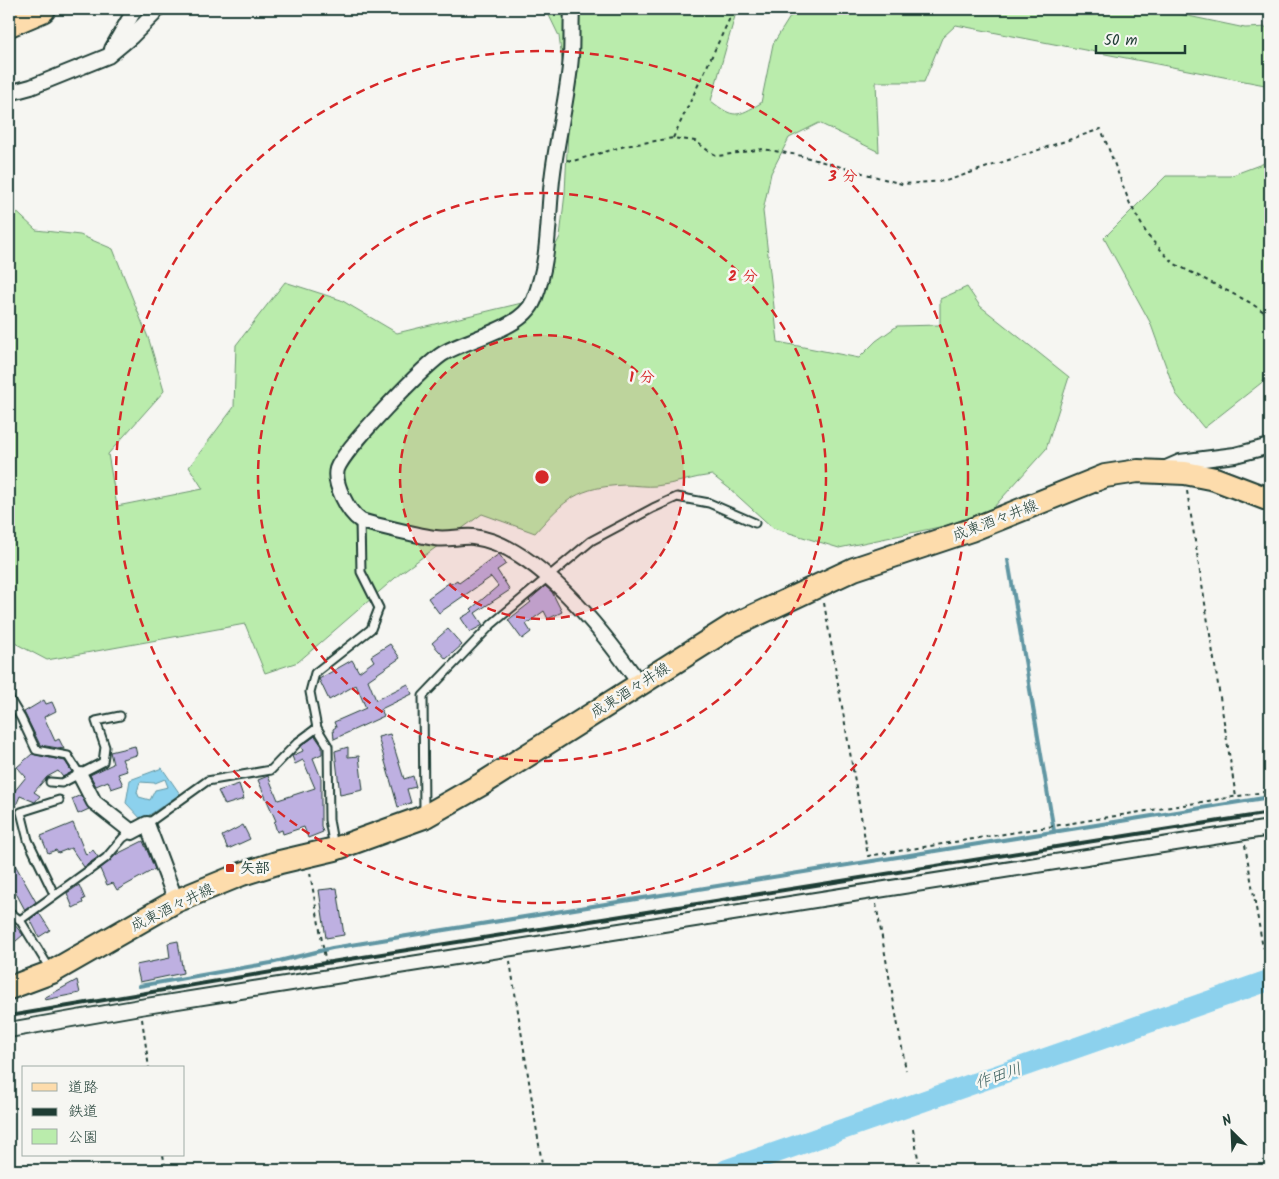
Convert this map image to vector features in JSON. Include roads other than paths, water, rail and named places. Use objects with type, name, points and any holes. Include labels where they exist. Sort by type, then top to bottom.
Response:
[{"type":"highway","points":[[9,23],[42,9]]},
{"type":"main road","name":"成東酒々井線","points":[[9,988],[52,972],[176,902],[242,874],[335,849],[424,817],[482,784],[639,683],[732,626],[854,569],[971,530],[1105,476],[1138,471],[1185,474],[1215,479],[1270,500]]},
{"type":"street","points":[[108,56],[135,9]]},
{"type":"street","points":[[9,93],[31,87],[108,56],[132,36],[154,14],[156,9]]},
{"type":"street","points":[[572,9],[571,58],[555,159],[549,244],[533,302],[513,322],[443,353],[412,382],[348,450],[336,471],[339,492],[360,520],[436,539],[473,537],[502,545],[521,554],[549,577],[612,644],[639,683]]},
{"type":"street","points":[[1159,472],[1180,462],[1235,455],[1270,446]]},
{"type":"street","points":[[80,775],[94,802],[132,832],[147,824],[176,902]]},
{"type":"street","points":[[9,1030],[140,1006],[1270,828]]},
{"type":"lane","points":[[424,817],[423,696],[492,624],[591,541],[677,497],[709,503],[755,522]]},
{"type":"lane","points":[[335,849],[329,820],[328,746],[317,728],[310,692],[315,673],[371,629],[379,608],[361,572],[360,520]]},
{"type":"lane","points":[[9,698],[36,750],[68,756],[80,775]]},
{"type":"lane","points":[[50,782],[62,783],[103,762],[105,747],[96,721],[120,716]]},
{"type":"lane","points":[[147,824],[207,781],[270,770],[298,742],[317,728]]},
{"type":"lane","points":[[54,894],[28,840],[20,812],[59,800]]},
{"type":"lane","points":[[20,920],[106,858],[123,838],[132,832]]},
{"type":"lane","points":[[9,912],[20,920],[52,972]]},
{"type":"water","points":[[162,768],[180,794],[142,820],[126,803],[130,780]],"holes":[[[165,779],[168,787],[155,790],[150,800],[139,797],[137,792],[140,782],[155,783]]]},
{"type":"waterway","points":[[1008,560],[1054,831]]},
{"type":"waterway","points":[[139,986],[271,963],[332,948],[1270,797]]},
{"type":"waterway","name":"作田川","points":[[726,1170],[1270,980]]},
{"type":"railway","points":[[9,1016],[325,963],[1270,813]]},
{"type":"place","name":"矢部","points":[[230,868]]}]
